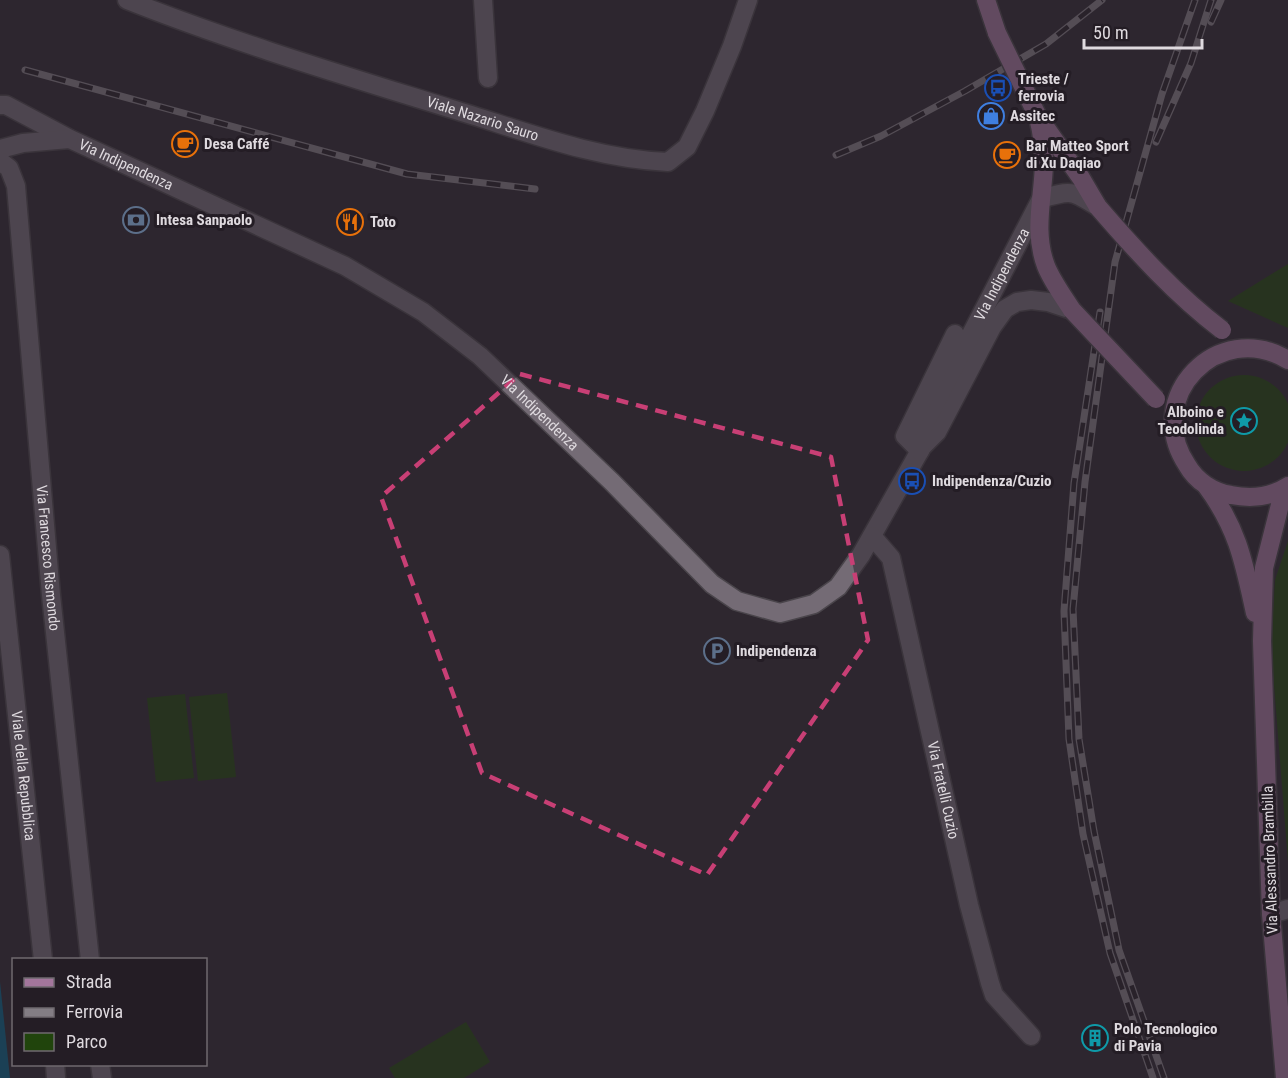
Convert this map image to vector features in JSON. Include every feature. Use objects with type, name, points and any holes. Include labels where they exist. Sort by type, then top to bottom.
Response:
[{"type":"main road","points":[[986,0],[997,33],[1038,117],[1081,178],[1098,207],[1199,313],[1250,347]]},
{"type":"main road","points":[[1038,117],[1044,148],[1039,229],[1046,265],[1072,310],[1173,416]]},
{"type":"main road","points":[[1173,416],[1177,398],[1185,381],[1198,366],[1214,356],[1231,349],[1250,347],[1275,352],[1288,360]]},
{"type":"main road","name":"Via Alessandro Brambilla","points":[[1173,416],[1174,436],[1180,455],[1229,519],[1237,539],[1262,641]]},
{"type":"main road","points":[[1205,485],[1224,494],[1244,498],[1265,496],[1286,487]]},
{"type":"main road","name":"Via Alessandro Brambilla","points":[[1286,487],[1264,568],[1262,641],[1279,911],[1286,1078]]},
{"type":"main road","name":"Via Alessandro Brambilla","points":[[1272,538],[1288,519]]},
{"type":"street","name":"Viale Nazario Sauro","points":[[127,0],[333,72],[596,153],[668,162],[687,147],[705,111],[748,0]]},
{"type":"street","points":[[483,0],[488,78]]},
{"type":"street","name":"Via Indipendenza","points":[[0,105],[6,105],[70,139],[345,266],[423,312],[480,356],[612,482],[712,584],[737,601],[780,613],[814,604],[838,587],[872,536],[921,449],[937,432],[992,327],[1005,309],[1017,302],[1031,300],[1048,302],[1072,310]]},
{"type":"street","name":"Via Indipendenza","points":[[0,149],[24,143],[70,139]]},
{"type":"street","name":"Via Francesco Rismondo","points":[[0,161],[9,168],[16,186],[51,595],[90,958]]},
{"type":"street","points":[[1041,199],[1063,192],[1077,194],[1098,207]]},
{"type":"street","name":"Via Indipendenza","points":[[921,449],[922,429],[1041,199]]},
{"type":"street","points":[[921,449],[905,436],[955,334]]},
{"type":"street","name":"Via Fratelli Cuzio","points":[[872,536],[891,558],[969,905],[990,983],[994,995],[1031,1036]]},
{"type":"street","name":"Viale della Repubblica","points":[[0,555],[2,602],[43,958]]},
{"type":"highlighted area","points":[[520,374],[831,457],[868,640],[707,875],[482,773],[381,497]]},
{"type":"green space","points":[[1288,264],[1288,328],[1228,301]]},
{"type":"green space","points":[[1235,376],[1253,376],[1271,383],[1284,396],[1288,405],[1289,438],[1284,450],[1271,463],[1253,470],[1235,470],[1217,463],[1204,450],[1197,432],[1197,414],[1204,396],[1217,383]]},
{"type":"green space","points":[[1288,541],[1288,862],[1271,647],[1275,580]]},
{"type":"green space","points":[[227,693],[236,777],[198,781],[189,697]]},
{"type":"green space","points":[[185,694],[194,778],[156,782],[147,698]]},
{"type":"green space","points":[[466,1022],[490,1062],[464,1078],[395,1078],[389,1068]]},
{"type":"water","points":[[0,982],[10,1078],[0,1078]]},
{"type":"railway","points":[[836,155],[881,136],[1046,44],[1102,0]]},
{"type":"railway","points":[[1164,1078],[1119,950],[1094,831],[1079,739],[1073,609],[1085,482],[1115,262],[1162,94],[1195,0]]},
{"type":"railway","points":[[1156,142],[1191,63],[1211,0]]},
{"type":"railway","points":[[1211,22],[1221,0]]},
{"type":"railway","points":[[25,70],[407,174],[535,189]]},
{"type":"railway","points":[[1100,312],[1074,483],[1064,611],[1069,739],[1083,834],[1110,953],[1153,1078]]},
{"type":"place","name":"Trieste / ferrovia","points":[[998,88]]},
{"type":"place","name":"Assitec","points":[[991,116]]},
{"type":"place","name":"Desa Caffé","points":[[185,144]]},
{"type":"place","name":"Bar Matteo Sport di Xu Daqiao","points":[[1007,155]]},
{"type":"place","name":"Intesa Sanpaolo","points":[[136,220]]},
{"type":"place","name":"Toto","points":[[350,222]]},
{"type":"place","name":"Alboino e Teodolinda","points":[[1244,421]]},
{"type":"place","name":"Indipendenza/Cuzio","points":[[912,481]]},
{"type":"place","name":"Indipendenza","points":[[717,651]]},
{"type":"place","name":"Polo Tecnologico di Pavia","points":[[1095,1038]]}]
